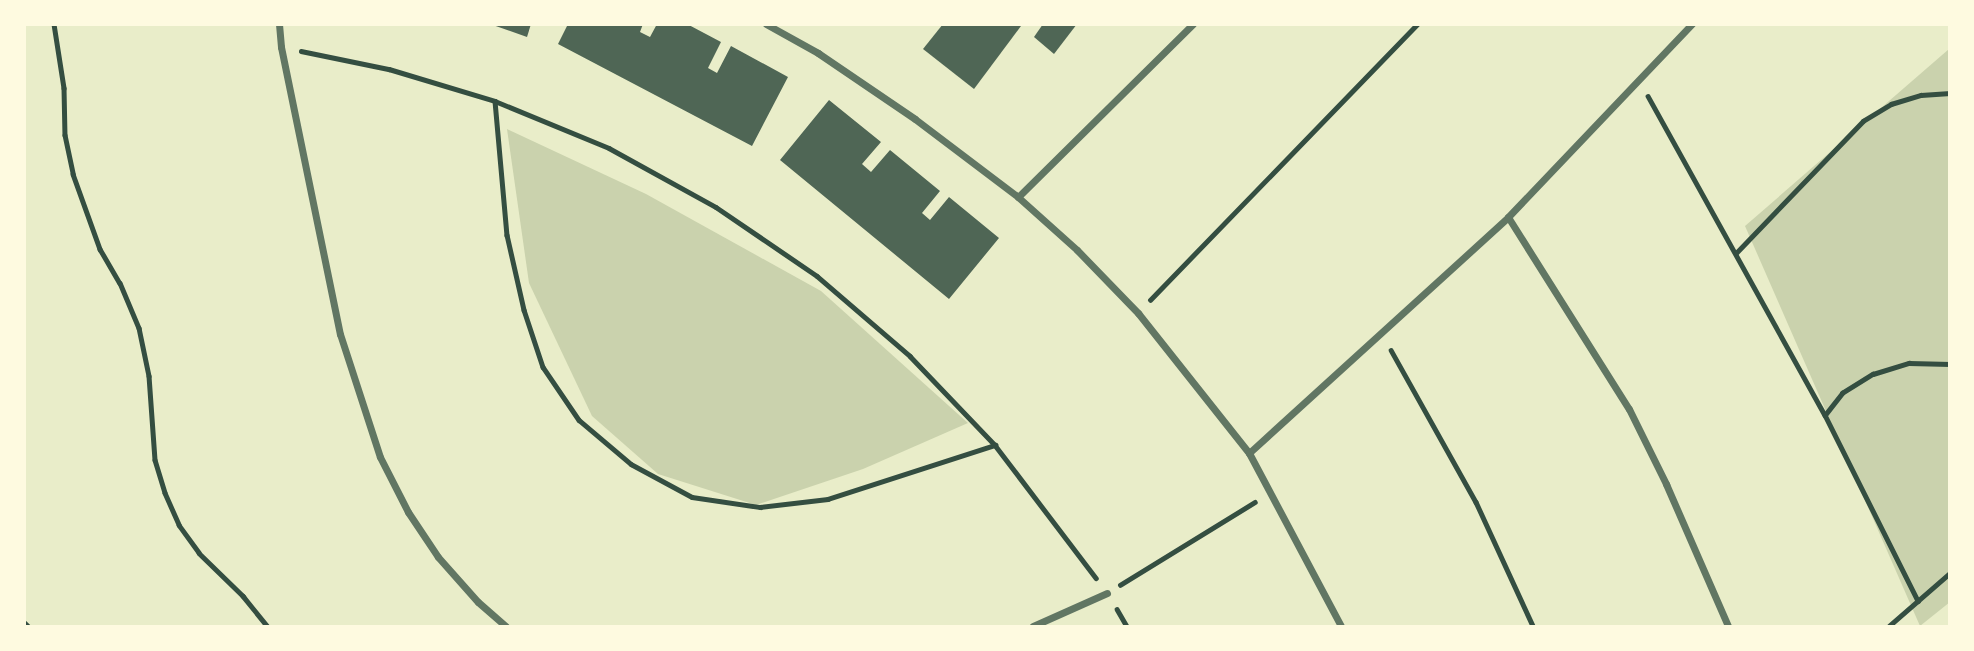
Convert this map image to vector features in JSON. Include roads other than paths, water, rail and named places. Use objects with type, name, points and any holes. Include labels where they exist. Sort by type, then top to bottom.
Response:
[{"type":"street","points":[[279,24],[281,47],[340,334],[380,457],[408,512],[438,557],[478,602],[506,626]]},
{"type":"street","points":[[766,24],[818,53],[915,119],[1018,197],[1077,250],[1138,313],[1249,453],[1341,626]]},
{"type":"street","points":[[1018,197],[1193,24]]},
{"type":"street","points":[[1249,453],[1508,217],[1640,82],[1692,24]]},
{"type":"street","points":[[1508,217],[1629,409],[1666,484],[1728,626]]},
{"type":"street","points":[[1033,626],[1107,593]]}]
